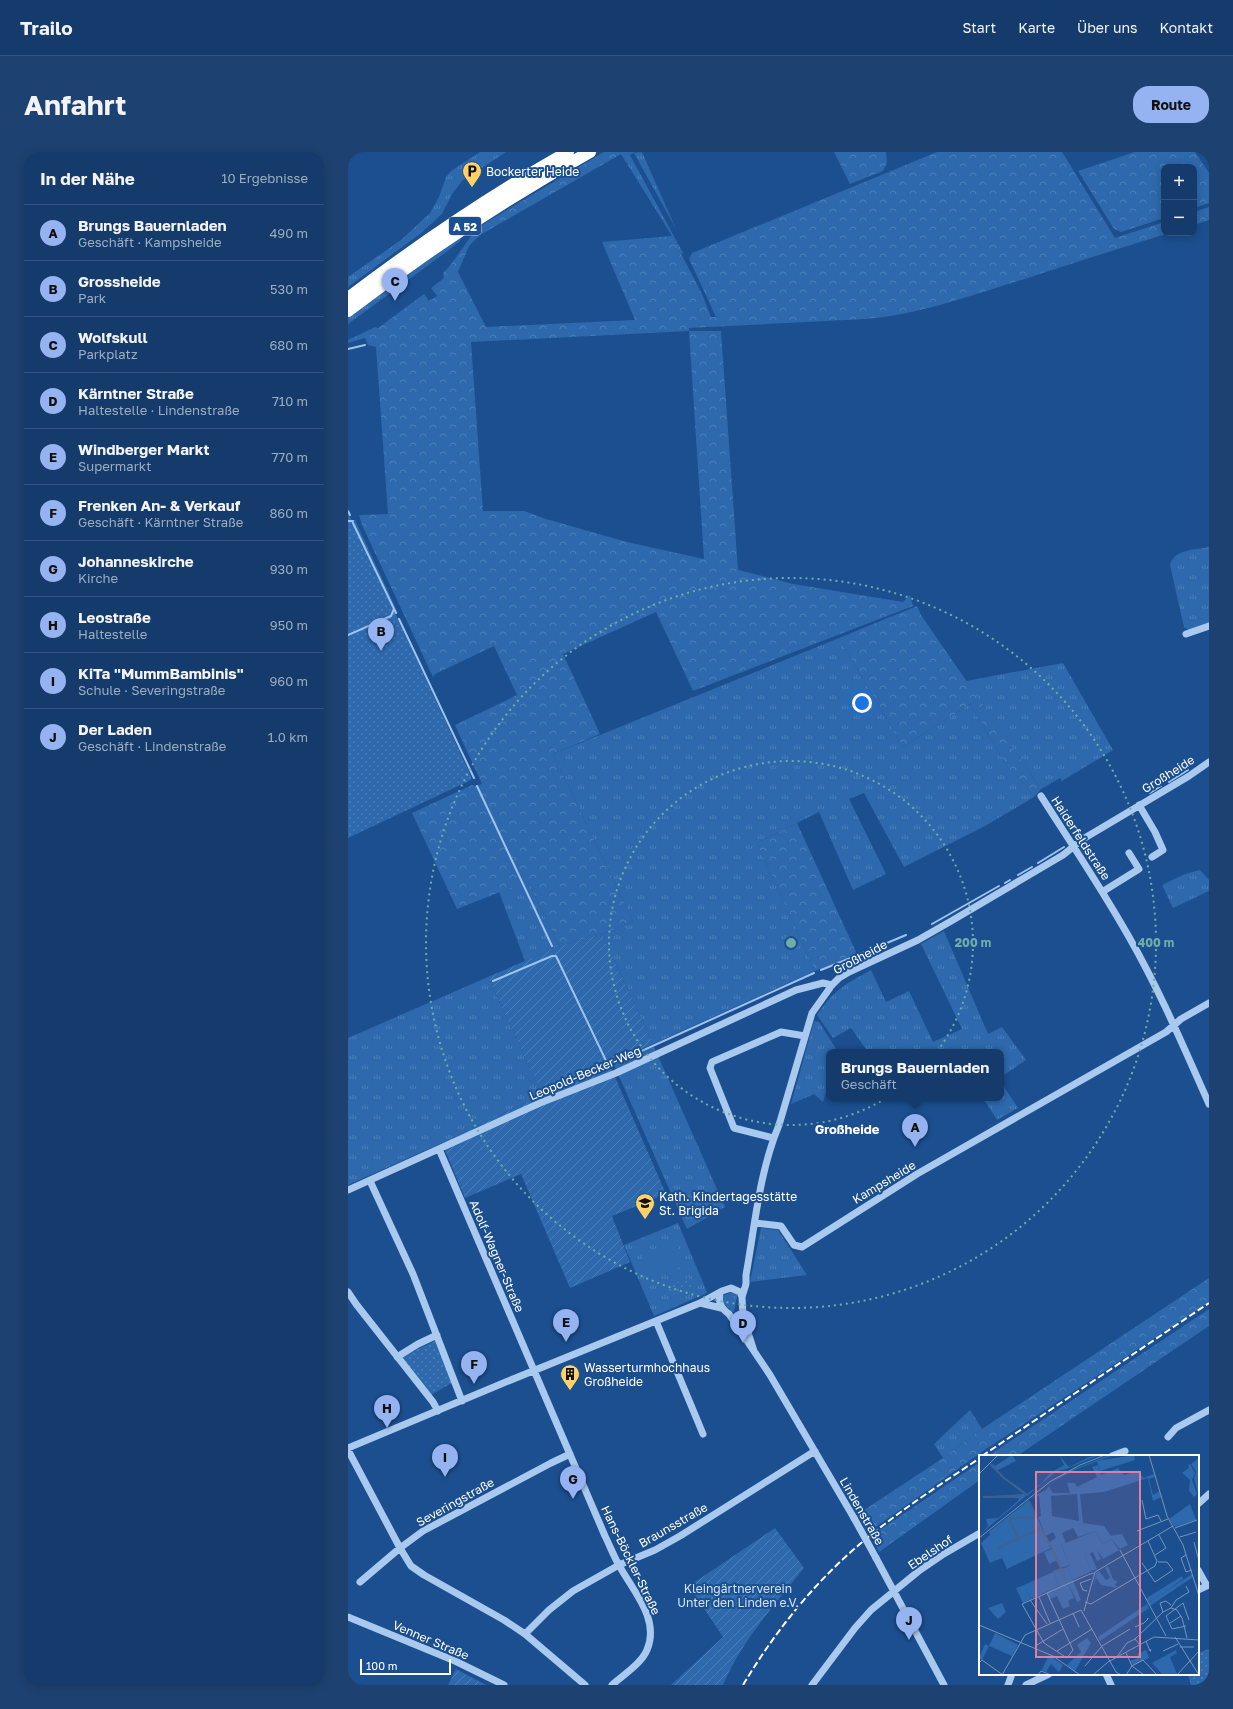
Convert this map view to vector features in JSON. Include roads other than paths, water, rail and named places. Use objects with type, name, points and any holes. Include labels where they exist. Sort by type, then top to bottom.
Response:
[{"type":"highway","name":"A 52","points":[[348,298],[467,214],[568,152]]},
{"type":"highway","name":"A 52","points":[[348,311],[472,222],[522,190],[590,152]]},
{"type":"street","points":[[1186,634],[1209,626]]},
{"type":"street","name":"Großheide","points":[[742,1297],[746,1284],[746,1275],[756,1223],[759,1196],[773,1138],[780,1121],[812,1013],[832,985],[839,978],[849,972],[918,940],[1014,885],[1074,846],[1082,839],[1189,776],[1209,762]]},
{"type":"street","name":"Haiderfeldstraße","points":[[1041,796],[1074,846],[1130,938],[1174,1026],[1209,1104]]},
{"type":"street","name":"Großheide","points":[[1139,805],[1155,832],[1163,850],[1152,857]]},
{"type":"street","name":"Haiderfeldstraße","points":[[1102,892],[1139,869],[1129,853]]},
{"type":"street","name":"Leopold-Becker-Weg","points":[[348,1190],[540,1103],[616,1074],[796,990],[823,983],[832,985]]},
{"type":"street","name":"Kampsheide","points":[[756,1223],[781,1226],[794,1245],[802,1247],[917,1174],[1048,1101],[1159,1036],[1174,1026],[1181,1019],[1209,1003]]},
{"type":"street","points":[[773,1138],[734,1128],[710,1068],[712,1062],[781,1032],[805,1036]]},
{"type":"street","name":"Adolf-Wagner-Straße","points":[[439,1150],[534,1370]]},
{"type":"street","points":[[370,1181],[413,1274],[462,1401]]},
{"type":"street","name":"Großheide","points":[[735,1288],[743,1282],[746,1275]]},
{"type":"street","points":[[585,1685],[525,1634],[480,1605],[424,1576],[411,1566],[348,1449],[534,1370],[700,1303],[727,1289],[735,1288],[740,1292],[743,1306],[738,1313],[729,1314],[721,1308],[700,1303]]},
{"type":"street","points":[[348,1292],[397,1357],[434,1402],[438,1410]]},
{"type":"street","points":[[720,1293],[719,1300],[721,1308]]},
{"type":"street","name":"Lindenstraße","points":[[743,1306],[747,1331],[754,1351]]},
{"type":"street","name":"Lindenstraße","points":[[729,1314],[754,1351],[854,1518],[944,1685]]},
{"type":"street","points":[[656,1321],[703,1434]]},
{"type":"street","points":[[397,1357],[418,1344],[437,1335]]},
{"type":"street","name":"Hans-Böckler-Straße","points":[[534,1370],[619,1565],[646,1611],[651,1625],[651,1638],[646,1651],[640,1660],[612,1685]]},
{"type":"street","points":[[1168,1436],[1176,1428],[1209,1410]]},
{"type":"street","name":"Braunsstraße","points":[[525,1634],[549,1610],[573,1592],[619,1565],[655,1550],[680,1536],[815,1451]]},
{"type":"street","points":[[1115,1455],[1125,1451]]},
{"type":"street","name":"Severingstraße","points":[[360,1582],[400,1548],[423,1531],[570,1454]]},
{"type":"street","points":[[1199,1503],[1209,1494]]},
{"type":"street","name":"Ebelshof","points":[[812,1685],[855,1628],[871,1610],[942,1555],[979,1534]]},
{"type":"street","points":[[1199,1572],[1208,1585],[1199,1590]]},
{"type":"street","name":"Venner Straße","points":[[348,1617],[455,1661],[504,1685]]},
{"type":"street","points":[[1008,1685],[1012,1675]]},
{"type":"street","points":[[1026,1685],[1048,1675]]},
{"type":"street","points":[[1106,1675],[1111,1685]]},
{"type":"waterway","points":[[348,349],[365,345]]},
{"type":"waterway","points":[[348,511],[350,515]]},
{"type":"waterway","points":[[348,521],[353,521]]},
{"type":"waterway","points":[[353,523],[396,613]]},
{"type":"waterway","points":[[348,635],[391,616],[394,609]]},
{"type":"waterway","points":[[399,619],[474,778]]},
{"type":"waterway","points":[[1169,782],[1188,770]]},
{"type":"waterway","points":[[477,786],[552,946]]},
{"type":"waterway","points":[[1150,793],[1161,786]]},
{"type":"waterway","points":[[1038,863],[1064,847]]},
{"type":"waterway","points":[[1018,875],[1032,867]]},
{"type":"waterway","points":[[1005,883],[1010,880]]},
{"type":"waterway","points":[[932,924],[999,886]]},
{"type":"waterway","points":[[875,948],[906,935]]},
{"type":"waterway","points":[[821,970],[870,950]]},
{"type":"waterway","points":[[493,981],[552,956],[556,956],[608,1065],[595,1072]]},
{"type":"waterway","points":[[615,1063],[814,973]]},
{"type":"railway","points":[[983,1455],[1209,1303]]},
{"type":"railway","points":[[743,1685],[783,1625],[830,1571],[866,1539],[894,1517],[979,1459]]},
{"type":"place","name":"Bockerter Heide","points":[[472,188]]},
{"type":"place","name":"Wolfskull","points":[[395,301]]},
{"type":"place","name":"Grossheide","points":[[381,651]]},
{"type":"place","name":"Brungs Bauernladen","points":[[915,1147]]},
{"type":"place","name":"Kath. Kindertagesstätte St. Brigida","points":[[645,1220]]},
{"type":"place","name":"Windberger Markt","points":[[566,1342]]},
{"type":"place","name":"Kärntner Straße","points":[[743,1343]]},
{"type":"place","name":"Frenken An- & Verkauf","points":[[474,1384]]},
{"type":"place","name":"Wasserturmhochhaus Großheide","points":[[570,1391]]},
{"type":"place","name":"Leostraße","points":[[387,1428]]},
{"type":"place","name":"KiTa \"MummBambinis\"","points":[[445,1477]]},
{"type":"place","name":"Johanneskirche","points":[[573,1499]]},
{"type":"place","name":"Der Laden","points":[[909,1640]]},
{"type":"district","name":"Großheide","points":[[847,1129]]},
{"type":"park label","name":"Kleingärtnerverein Unter den Linden e.V.","points":[[738,1595]]}]
